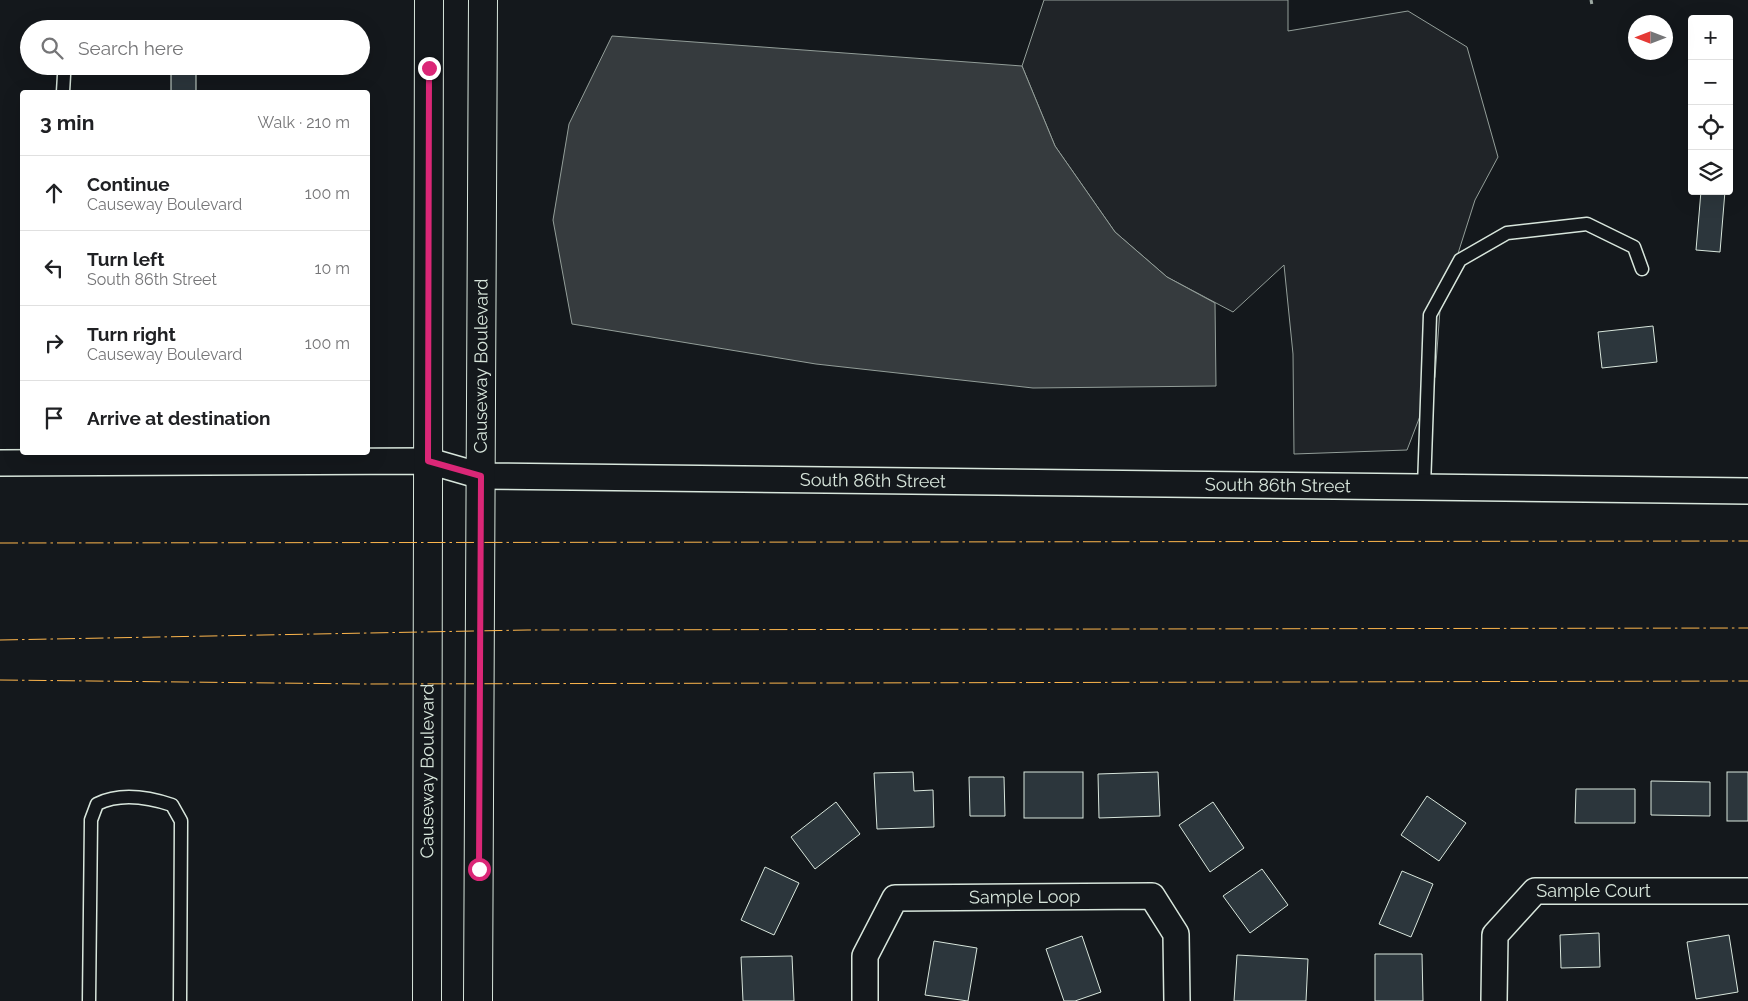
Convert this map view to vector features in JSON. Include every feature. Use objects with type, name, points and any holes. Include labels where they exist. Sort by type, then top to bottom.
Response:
[{"type":"main road","name":"Causeway Boulevard","points":[[427,1001],[429,0]]},
{"type":"main road","name":"Causeway Boulevard","points":[[478,1001],[482,0]]},
{"type":"street","name":"South 86th Street","points":[[0,463],[74,457],[428,461],[481,476],[1748,491]]},
{"type":"street","name":"Sample Court","points":[[1494,1001],[1494,935],[1535,891],[1748,891]]},
{"type":"street","name":"Sample Loop","points":[[865,1001],[865,956],[894,898],[1152,896],[1176,934],[1177,1001]]},
{"type":"lane","points":[[64,75],[64,90]]},
{"type":"lane","points":[[1424,487],[1430,315],[1460,260],[1507,233],[1587,224],[1634,247],[1642,269]]},
{"type":"lane","points":[[89,1001],[91,820],[97,804],[110,798],[154,799],[172,805],[181,821],[180,1001]]},
{"type":"path","points":[[1591,0],[1592,5]]},
{"type":"shaded area","points":[[1044,0],[1288,0],[1288,31],[1408,11],[1467,47],[1498,157],[1475,200],[1440,310],[1435,377],[1407,450],[1294,454],[1293,354],[1284,265],[1233,312],[1167,277],[1115,232],[1055,146],[1022,66]]},
{"type":"shaded area","points":[[612,36],[1022,66],[1055,146],[1115,232],[1167,277],[1215,303],[1216,386],[1033,388],[816,364],[572,324],[553,220],[569,124]]},
{"type":"building","points":[[171,75],[196,75],[196,90],[171,90]]},
{"type":"building","points":[[1701,195],[1725,195],[1720,252],[1696,250]]},
{"type":"building","points":[[1653,326],[1657,362],[1602,368],[1598,332]]},
{"type":"building","points":[[913,772],[914,791],[933,790],[934,827],[877,829],[874,773]]},
{"type":"building","points":[[1024,772],[1083,772],[1083,818],[1024,818]]},
{"type":"building","points":[[1158,772],[1160,816],[1099,818],[1098,774]]},
{"type":"building","points":[[1727,772],[1748,772],[1748,821],[1727,821]]},
{"type":"building","points":[[969,777],[1004,777],[1005,816],[970,816]]},
{"type":"building","points":[[1651,781],[1710,782],[1710,816],[1651,815]]},
{"type":"building","points":[[1576,789],[1635,789],[1635,823],[1575,823]]},
{"type":"building","points":[[1427,796],[1466,823],[1439,861],[1401,835]]},
{"type":"building","points":[[836,802],[860,834],[815,869],[791,837]]},
{"type":"building","points":[[1213,802],[1244,848],[1210,872],[1179,825]]},
{"type":"building","points":[[765,867],[799,883],[774,935],[741,920]]},
{"type":"building","points":[[1262,869],[1288,905],[1250,933],[1223,896]]},
{"type":"building","points":[[1402,871],[1433,884],[1411,937],[1379,924]]},
{"type":"building","points":[[1599,933],[1600,967],[1561,968],[1560,935]]},
{"type":"building","points":[[1729,935],[1738,992],[1696,999],[1687,942]]},
{"type":"building","points":[[1082,936],[1101,992],[1075,1001],[1064,1001],[1046,949]]},
{"type":"building","points":[[934,941],[977,948],[968,1001],[925,995]]},
{"type":"building","points":[[1375,954],[1422,954],[1423,1001],[1375,1001]]},
{"type":"building","points":[[1237,955],[1308,959],[1306,1001],[1234,1001]]},
{"type":"building","points":[[792,956],[794,1001],[743,1001],[741,957]]},
{"type":"power","points":[[0,543],[1748,541]]},
{"type":"power","points":[[0,640],[527,630],[1748,628]]},
{"type":"power","points":[[0,680],[366,684],[1748,681]]},
{"type":"route","points":[[429,68],[428,461],[481,476],[479,869]]}]
